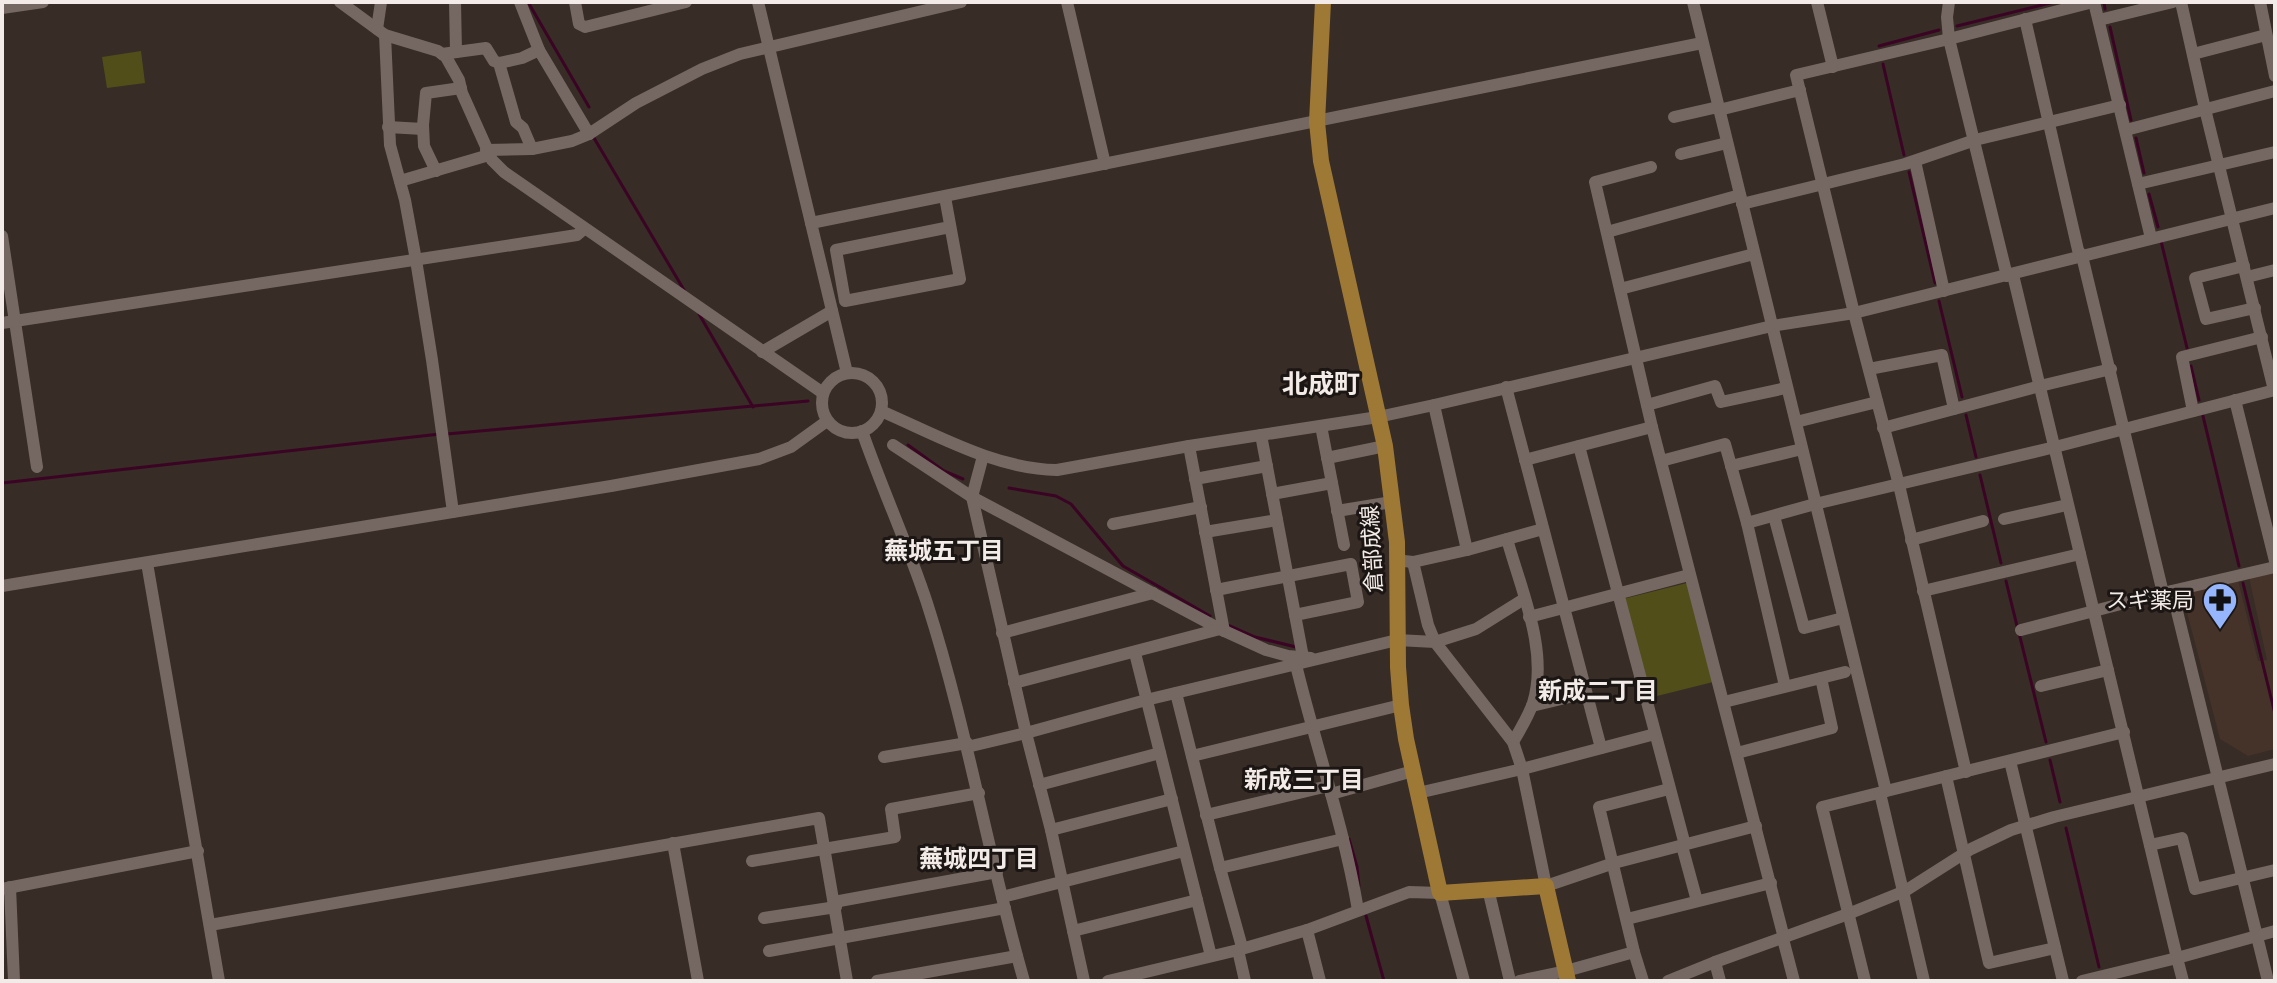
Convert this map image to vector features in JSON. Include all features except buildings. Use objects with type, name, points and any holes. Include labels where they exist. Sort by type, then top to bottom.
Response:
[{"type":"main road","name":"倉部成線","points":[[1323,2],[1317,122],[1321,161],[1385,446],[1392,502],[1405,562],[1397,640],[1401,705],[1440,893]]},
{"type":"main road","points":[[1440,893],[1546,886],[1567,976]]},
{"type":"street","points":[[2,8],[43,2]]},
{"type":"street","points":[[340,2],[381,32],[442,54],[452,66],[488,153],[504,172],[823,393]]},
{"type":"street","points":[[381,2],[390,145],[416,260],[453,512]]},
{"type":"street","points":[[455,2],[456,52]]},
{"type":"street","points":[[520,2],[539,50],[589,134]]},
{"type":"street","points":[[575,2],[579,24],[585,27],[686,2]]},
{"type":"street","points":[[758,2],[847,373]]},
{"type":"street","points":[[400,181],[488,153],[572,141],[589,134],[636,103],[702,69],[740,54],[961,2]]},
{"type":"street","points":[[1067,2],[1105,164]]},
{"type":"street","points":[[1693,2],[1843,618],[1924,981]]},
{"type":"street","points":[[1817,2],[1833,67]]},
{"type":"street","points":[[1949,2],[1949,39],[2040,386],[2183,981]]},
{"type":"street","points":[[1966,772],[1899,485],[1796,75],[2094,2],[2151,238]]},
{"type":"street","points":[[2099,20],[2173,2]]},
{"type":"street","points":[[1747,523],[2274,390],[2181,2]]},
{"type":"street","points":[[2275,2],[2260,4],[2275,76]]},
{"type":"street","points":[[2025,19],[2078,250],[2219,778],[2268,981]]},
{"type":"street","points":[[2193,54],[2266,35]]},
{"type":"street","points":[[811,223],[1702,43]]},
{"type":"street","points":[[442,54],[486,48],[494,61],[499,63],[539,50]]},
{"type":"street","points":[[499,63],[516,122],[523,128],[532,149]]},
{"type":"street","points":[[436,171],[424,146],[426,93],[461,88]]},
{"type":"street","points":[[1674,117],[1800,90]]},
{"type":"street","points":[[2126,130],[2275,91]]},
{"type":"street","points":[[1607,232],[1741,200],[1822,185],[1915,161],[1975,140],[2120,105]]},
{"type":"street","points":[[388,127],[423,129]]},
{"type":"street","points":[[1681,154],[1727,143]]},
{"type":"street","points":[[2138,184],[2275,152]]},
{"type":"street","points":[[1915,161],[1944,291]]},
{"type":"street","points":[[1651,167],[1595,182],[1652,427],[1794,981]]},
{"type":"street","points":[[945,197],[960,279],[845,301],[836,250],[950,227]]},
{"type":"street","points":[[881,411],[983,456],[1016,465],[1057,470],[1434,405],[1772,326],[1854,313],[2275,208]]},
{"type":"street","points":[[8,322],[577,235],[584,229]]},
{"type":"street","points":[[2,236],[8,322],[37,467]]},
{"type":"street","points":[[1620,289],[1754,254]]},
{"type":"street","points":[[2255,308],[2206,319],[2195,278],[2275,270]]},
{"type":"street","points":[[762,352],[832,311]]},
{"type":"street","points":[[2193,411],[2182,357],[2261,332],[2275,324]]},
{"type":"street","points":[[1869,369],[1942,355],[1954,409]]},
{"type":"street","points":[[1883,428],[2111,369]]},
{"type":"street","points":[[847,373],[864,376],[877,386],[881,411],[874,423],[862,431],[839,431],[827,421],[822,408],[823,393],[832,380],[847,373]]},
{"type":"street","points":[[1647,405],[1715,386],[1721,402],[1786,388]]},
{"type":"street","points":[[1506,387],[1601,748]]},
{"type":"street","points":[[2021,630],[2275,564],[2235,400]]},
{"type":"street","points":[[1796,422],[1877,402]]},
{"type":"street","points":[[1434,405],[1467,550]]},
{"type":"street","points":[[2,586],[759,459],[791,447],[827,421]]},
{"type":"street","points":[[1321,426],[1344,545]]},
{"type":"street","points":[[1525,460],[1652,427]]},
{"type":"street","points":[[862,431],[926,602],[967,745],[1024,981]]},
{"type":"street","points":[[1261,435],[1295,615],[1299,661],[1311,728],[1343,839],[1358,910]]},
{"type":"street","points":[[1661,461],[1725,444],[1785,686]]},
{"type":"street","points":[[893,445],[972,497],[1222,630],[1299,661]]},
{"type":"street","points":[[1189,446],[1222,630]]},
{"type":"street","points":[[1327,458],[1385,446]]},
{"type":"street","points":[[1579,446],[1697,901]]},
{"type":"street","points":[[1731,466],[1802,449]]},
{"type":"street","points":[[983,456],[972,497],[1084,981]]},
{"type":"street","points":[[1195,479],[1267,466]]},
{"type":"street","points":[[1272,494],[1332,483]]},
{"type":"street","points":[[1337,511],[1392,502]]},
{"type":"street","points":[[2004,519],[2067,505]]},
{"type":"street","points":[[1113,524],[1201,507]]},
{"type":"street","points":[[1774,516],[1804,628],[1843,618]]},
{"type":"street","points":[[1205,532],[1277,520]]},
{"type":"street","points":[[1911,540],[1983,521]]},
{"type":"street","points":[[1543,529],[1467,550],[1405,562],[1435,642],[1513,742],[1522,769],[1546,886],[1614,863],[1756,826]]},
{"type":"street","points":[[1507,539],[1538,646],[1532,706],[1513,742]]},
{"type":"street","points":[[1923,591],[2080,554]]},
{"type":"street","points":[[147,563],[219,981]]},
{"type":"street","points":[[1216,590],[1351,564],[1358,602],[1295,615]]},
{"type":"street","points":[[1529,617],[1689,575]]},
{"type":"street","points":[[1002,633],[1153,593]]},
{"type":"street","points":[[884,757],[1026,733],[1299,661],[1322,659],[1397,640],[1435,642],[1476,629],[1524,599]]},
{"type":"street","points":[[1014,683],[1222,630]]},
{"type":"street","points":[[1135,653],[1211,956]]},
{"type":"street","points":[[2041,686],[2108,670]]},
{"type":"street","points":[[1724,702],[1845,672]]},
{"type":"street","points":[[1737,753],[1832,728],[1821,678]]},
{"type":"street","points":[[1176,693],[1240,948],[1245,981]]},
{"type":"street","points":[[1532,706],[1586,693]]},
{"type":"street","points":[[1192,756],[1401,705]]},
{"type":"street","points":[[1865,981],[1822,807],[2124,732]]},
{"type":"street","points":[[1418,793],[1655,734]]},
{"type":"street","points":[[1039,785],[1160,753]]},
{"type":"street","points":[[2010,761],[2063,981]]},
{"type":"street","points":[[1668,981],[1903,891],[2011,830],[2275,764]]},
{"type":"street","points":[[1206,815],[1413,771]]},
{"type":"street","points":[[1946,776],[1989,963],[2055,948]]},
{"type":"street","points":[[1643,981],[1599,807],[1669,789]]},
{"type":"street","points":[[752,861],[895,837],[891,809],[979,793]]},
{"type":"street","points":[[1051,830],[1172,799]]},
{"type":"street","points":[[210,925],[819,818],[847,981]]},
{"type":"street","points":[[2150,845],[2182,838],[2195,889],[2275,870]]},
{"type":"street","points":[[1220,868],[1343,839]]},
{"type":"street","points":[[673,843],[698,981]]},
{"type":"street","points":[[14,981],[6,888],[198,851]]},
{"type":"street","points":[[769,951],[1004,902],[1062,881],[1184,851]]},
{"type":"street","points":[[764,918],[997,872]]},
{"type":"street","points":[[1627,919],[1771,883]]},
{"type":"street","points":[[1488,889],[1510,981]]},
{"type":"street","points":[[1108,981],[1307,930],[1409,892],[1440,893],[1464,981]]},
{"type":"street","points":[[1073,931],[1197,900]]},
{"type":"street","points":[[1307,930],[1320,981]]},
{"type":"street","points":[[2082,981],[2275,931]]},
{"type":"street","points":[[1519,981],[1567,976],[1634,952]]},
{"type":"street","points":[[877,981],[1017,956]]},
{"type":"street","points":[[1715,962],[1720,981]]},
{"type":"street","points":[[1167,967],[1171,981]]},
{"type":"shaded area","points":[[141,51],[145,83],[107,88],[102,57]]},
{"type":"shaded area","points":[[2275,572],[2275,749],[2248,756],[2220,739],[2183,597],[2185,592],[2238,580],[2258,661],[2267,660],[2249,577]]},
{"type":"shaded area","points":[[1687,583],[1713,682],[1649,698],[1623,599]]},
{"type":"waterway","points":[[528,2],[589,107]]},
{"type":"waterway","points":[[1957,26],[2054,2]]},
{"type":"waterway","points":[[2104,2],[2105,9]]},
{"type":"waterway","points":[[2110,27],[2131,120]]},
{"type":"waterway","points":[[1879,46],[1939,30]]},
{"type":"waterway","points":[[1883,64],[1904,155]]},
{"type":"waterway","points":[[594,138],[684,290]]},
{"type":"waterway","points":[[2136,138],[2144,173]]},
{"type":"waterway","points":[[1909,172],[1935,283]]},
{"type":"waterway","points":[[2149,194],[2158,227]]},
{"type":"waterway","points":[[2161,241],[2187,348]]},
{"type":"waterway","points":[[1939,301],[1962,397]]},
{"type":"waterway","points":[[699,314],[753,407]]},
{"type":"waterway","points":[[2191,366],[2199,400]]},
{"type":"waterway","points":[[447,434],[808,401]]},
{"type":"waterway","points":[[1966,415],[1976,457]]},
{"type":"waterway","points":[[2203,416],[2239,566]]},
{"type":"waterway","points":[[2,483],[440,434]]},
{"type":"waterway","points":[[908,445],[944,471],[963,479]]},
{"type":"waterway","points":[[1980,475],[2001,563]]},
{"type":"waterway","points":[[1009,488],[1056,496],[1071,504],[1123,566],[1210,616]]},
{"type":"waterway","points":[[2006,581],[2017,626]]},
{"type":"waterway","points":[[2243,583],[2275,714]]},
{"type":"waterway","points":[[1228,625],[1255,637],[1296,647]]},
{"type":"waterway","points":[[2019,633],[2046,742]]},
{"type":"waterway","points":[[2050,760],[2060,802]]},
{"type":"waterway","points":[[2066,828],[2099,967]]},
{"type":"waterway","points":[[1349,839],[1359,886]]},
{"type":"waterway","points":[[1366,916],[1384,981]]},
{"type":"place","name":"スギ薬局","points":[[2220,631]]},
{"type":"district","name":"北成町","points":[[1321,385]]},
{"type":"district","name":"蕪城五丁目","points":[[944,551]]},
{"type":"district","name":"新成二丁目","points":[[1598,691]]},
{"type":"district","name":"新成三丁目","points":[[1304,780]]},
{"type":"district","name":"蕪城四丁目","points":[[979,859]]}]
